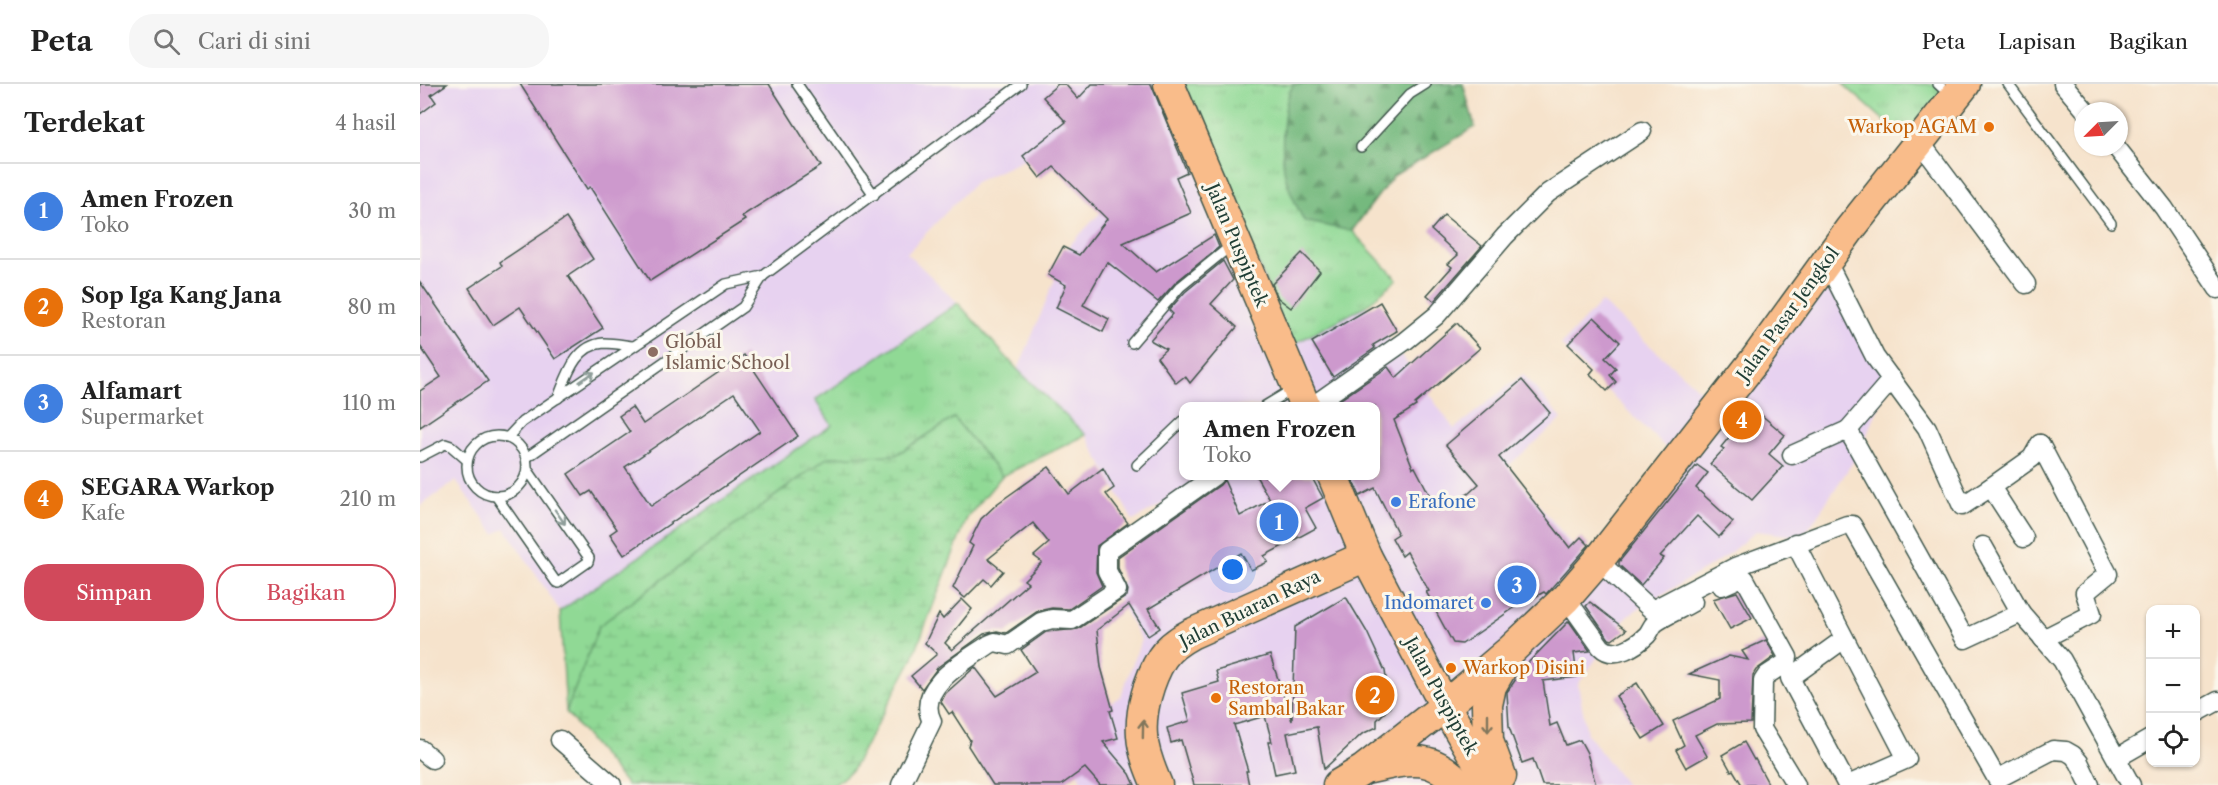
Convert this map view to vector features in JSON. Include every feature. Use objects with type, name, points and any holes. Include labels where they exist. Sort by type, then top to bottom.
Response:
[{"type":"main road","name":"Jalan Puspiptek","points":[[1169,84],[1306,400]]},
{"type":"main road","name":"Jalan Pasar Jengkol","points":[[1512,649],[1566,598],[1598,561],[1755,360],[1920,142],[1952,89]]},
{"type":"main road","name":"Jalan Puspiptek","points":[[1335,480],[1366,556],[1445,706],[1491,785]]},
{"type":"main road","name":"Jalan Buaran Raya","points":[[1157,785],[1147,759],[1142,735],[1143,713],[1152,680],[1163,657],[1175,644],[1191,634],[1366,556]]},
{"type":"main road","points":[[1350,778],[1445,706],[1512,649]]},
{"type":"main road","points":[[1505,785],[1488,741],[1487,705],[1491,686],[1512,649]]},
{"type":"main road","points":[[1350,778],[1410,759],[1430,763],[1451,775],[1460,785]]},
{"type":"street","points":[[2063,84],[2078,102]]},
{"type":"street","points":[[1306,400],[1318,402],[1405,341],[1437,315],[1505,236],[1548,193],[1642,131]]},
{"type":"street","points":[[1920,142],[2025,284]]},
{"type":"street","points":[[2122,156],[2164,208],[2218,289]]},
{"type":"street","points":[[1827,262],[1875,357],[1927,428],[1962,506],[2032,458],[2040,444],[2108,574],[2085,593],[2092,614],[2043,639]]},
{"type":"street","points":[[1791,455],[1848,430],[1892,379]]},
{"type":"street","points":[[1848,430],[1965,639],[2021,613]]},
{"type":"street","points":[[901,785],[932,721],[927,712],[931,691],[947,675],[994,642],[1008,645],[1041,622],[1052,619],[1072,620],[1118,590],[1107,571],[1107,551],[1208,480]]},
{"type":"street","points":[[1991,487],[2024,538]]},
{"type":"street","points":[[1598,561],[1652,610],[1735,567],[1795,543],[1852,525],[1998,782],[2053,750],[2073,755],[2090,785]]},
{"type":"street","points":[[1795,543],[1906,759],[1848,785],[1790,678],[1844,639]]},
{"type":"street","points":[[1983,546],[2021,613],[2062,660],[2131,785]]},
{"type":"street","points":[[1566,598],[1605,651],[1611,653],[1633,646],[1649,633],[1656,623],[1737,578],[1745,579],[1788,657],[1787,662],[1762,681],[1762,729],[1796,785]]},
{"type":"street","points":[[2200,711],[2218,701]]},
{"type":"street","points":[[560,740],[612,785]]},
{"type":"street","points":[[2117,758],[2146,742]]},
{"type":"lane","points":[[797,84],[874,195]]},
{"type":"lane","points":[[525,458],[743,307],[763,276],[1021,84]]},
{"type":"lane","points":[[1360,147],[1410,93],[1426,84]]},
{"type":"lane","points":[[2008,84],[2111,223]]},
{"type":"lane","points":[[1132,343],[1180,286],[1236,241]]},
{"type":"lane","points":[[507,438],[519,418],[558,398],[726,284],[763,276]]},
{"type":"lane","points":[[558,398],[574,360],[581,353],[604,343],[633,346]]},
{"type":"lane","points":[[1137,465],[1179,425]]},
{"type":"lane","points":[[496,496],[556,582],[558,583],[588,562],[589,558],[527,469],[525,458],[516,443],[507,438],[490,436],[475,445],[467,460],[472,483],[485,494],[496,496],[510,493],[522,483],[527,469]]},
{"type":"lane","points":[[420,457],[445,444],[451,446],[467,460]]},
{"type":"shaded area","points":[[420,84],[1184,84],[1292,345],[1366,306],[1454,429],[1523,374],[1562,419],[1508,466],[1584,560],[1672,454],[1561,345],[1601,302],[1713,402],[1815,267],[1891,379],[1859,453],[1803,537],[1756,531],[1725,557],[1628,615],[1578,684],[1587,734],[1626,785],[1084,785],[1061,737],[1121,696],[1141,640],[1112,588],[1234,511],[1222,480],[1380,480],[1380,402],[1179,402],[1179,480],[1204,480],[1133,521],[1086,435],[1018,370],[1068,247],[1118,194],[1091,145],[1026,159],[975,182],[907,253],[958,303],[816,400],[832,425],[560,611],[505,528],[495,534],[456,481],[420,506]]},
{"type":"green space","points":[[1184,84],[1463,84],[1475,127],[1393,176],[1352,231],[1397,279],[1366,306],[1292,345]]},
{"type":"green space","points":[[1294,84],[1463,84],[1475,127],[1393,176],[1351,231],[1304,221],[1289,187],[1283,160],[1284,117],[1286,104]]},
{"type":"green space","points":[[1843,84],[1950,84],[1903,137]]},
{"type":"green space","points":[[958,303],[1018,370],[1086,435],[1002,476],[954,418],[897,455],[828,458],[600,626],[566,712],[560,611],[832,425],[815,400]]},
{"type":"green space","points":[[954,418],[1002,476],[967,518],[912,660],[852,770],[834,785],[627,785],[566,712],[599,626],[828,457],[896,455]]},
{"type":"building","points":[[420,84],[447,84],[431,95],[436,102],[420,114]]},
{"type":"building","points":[[520,84],[769,84],[821,166],[742,216],[745,220],[650,281],[590,187],[587,189]]},
{"type":"building","points":[[1058,84],[1065,84],[1078,99],[1092,84],[1151,84],[1187,172],[1176,177],[1191,213],[1123,243],[1156,272],[1214,235],[1219,247],[1176,282],[1158,302],[1107,262],[1083,305],[1109,319],[1103,332],[1056,308],[1066,285],[1048,275],[1063,247],[1079,255],[1107,219],[1054,167],[1040,178],[1023,156],[1066,122],[1043,97]]},
{"type":"building","points":[[1444,215],[1482,246],[1434,301],[1427,295],[1452,267],[1448,264],[1458,255],[1431,230]]},
{"type":"building","points":[[566,218],[593,259],[568,276],[603,328],[555,359],[520,307],[493,325],[469,288],[502,266],[500,262]]},
{"type":"building","points":[[1302,253],[1320,271],[1291,308],[1278,298],[1272,284]]},
{"type":"building","points":[[1223,261],[1233,280],[1211,304],[1237,327],[1190,383],[1185,376],[1176,383],[1157,357],[1166,349],[1150,340],[1173,314],[1169,310],[1185,292]]},
{"type":"building","points":[[420,282],[488,381],[420,427],[420,391],[441,377],[420,346]]},
{"type":"building","points":[[1380,302],[1397,331],[1373,345],[1375,348],[1333,377],[1312,342]]},
{"type":"building","points":[[1594,317],[1620,342],[1605,358],[1616,368],[1610,375],[1616,382],[1607,391],[1590,374],[1594,369],[1568,344]]},
{"type":"building","points":[[1457,323],[1480,348],[1415,404],[1416,406],[1394,420],[1413,468],[1415,467],[1438,511],[1468,494],[1479,484],[1446,445],[1522,380],[1550,413],[1499,457],[1570,548],[1581,537],[1589,545],[1546,594],[1544,592],[1514,608],[1462,644],[1453,643],[1426,592],[1429,591],[1407,552],[1402,556],[1392,538],[1398,534],[1375,488],[1360,496],[1353,480],[1380,480],[1380,402],[1337,402],[1388,367],[1396,378]]},
{"type":"building","points":[[744,355],[798,436],[624,555],[610,534],[617,529],[591,491],[583,496],[568,474],[630,432],[619,416],[632,407],[643,424]],"holes":[[[734,393],[760,431],[651,506],[625,467]]]},
{"type":"building","points":[[1753,408],[1785,435],[1769,454],[1783,466],[1752,500],[1710,464],[1724,449],[1721,447]]},
{"type":"building","points":[[1697,465],[1708,473],[1696,488],[1733,522],[1719,537],[1697,516],[1660,556],[1664,558],[1641,585],[1619,565],[1619,562]]},
{"type":"building","points":[[1049,467],[1069,494],[1103,468],[1114,488],[1106,494],[1128,523],[1097,546],[1096,572],[1102,586],[1069,609],[1052,608],[1038,611],[1006,633],[997,631],[984,634],[938,667],[922,689],[911,676],[937,654],[925,643],[939,614],[943,619],[962,599],[972,609],[945,643],[952,650],[1028,583],[1024,580],[1042,562],[1034,556],[1049,543],[1033,523],[988,559],[1003,571],[991,585],[984,579],[965,598],[953,588],[973,546],[969,543],[981,519],[998,503]]},
{"type":"building","points":[[1224,480],[1240,516],[1270,500],[1258,480],[1313,480],[1323,498],[1305,508],[1316,528],[1264,556],[1268,562],[1251,570],[1241,553],[1148,609],[1160,628],[1148,636],[1129,605],[1097,630],[1101,667],[1118,738],[1103,742],[1130,774],[1135,785],[1100,785],[1085,768],[1061,785],[993,785],[968,746],[970,740],[952,712],[949,714],[941,702],[946,693],[975,667],[997,696],[1036,672],[1021,650],[1046,632],[1078,629],[1127,596],[1128,590],[1118,568],[1118,557]]},
{"type":"building","points":[[1737,592],[1752,618],[1730,629],[1713,599]]},
{"type":"building","points":[[1346,597],[1367,632],[1385,671],[1390,707],[1377,720],[1377,727],[1362,734],[1324,769],[1317,727],[1287,733],[1295,770],[1275,774],[1268,742],[1272,742],[1265,716],[1234,725],[1248,771],[1246,771],[1249,785],[1194,785],[1181,740],[1171,743],[1167,728],[1190,721],[1182,693],[1219,682],[1216,671],[1270,655],[1292,721],[1295,627]]},
{"type":"building","points":[[1590,602],[1626,630],[1612,640],[1609,639],[1586,606]]},
{"type":"building","points":[[1569,621],[1590,651],[1574,653],[1577,677],[1543,681],[1550,726],[1557,723],[1566,745],[1580,740],[1587,753],[1596,785],[1542,785],[1533,759],[1522,763],[1509,727],[1507,692],[1525,666]]},
{"type":"building","points":[[1766,640],[1775,656],[1756,670],[1753,675],[1751,723],[1717,724],[1695,735],[1707,756],[1686,768],[1676,750],[1684,745],[1673,721],[1720,699],[1720,680],[1689,674],[1729,656],[1748,660],[1742,651]]},
{"type":"building","points":[[1637,683],[1664,726],[1643,739],[1616,696]]},
{"type":"building","points":[[1744,742],[1769,785],[1742,785],[1733,770],[1731,771],[1722,755]]},
{"type":"place","name":"Warkop AGAM","points":[[1989,127]]},
{"type":"place","name":"Global Islamic School","points":[[653,352]]},
{"type":"place","name":"SEGARA Warkop","points":[[1742,420]]},
{"type":"place","name":"Erafone","points":[[1396,502]]},
{"type":"place","name":"Amen Frozen","points":[[1279,522]]},
{"type":"place","name":"Alfamart","points":[[1517,585]]},
{"type":"place","name":"Indomaret","points":[[1486,603]]},
{"type":"place","name":"Warkop Disini","points":[[1451,668]]},
{"type":"place","name":"Sop Iga Kang Jana","points":[[1375,695]]},
{"type":"place","name":"Restoran Sambal Bakar","points":[[1216,698]]}]
